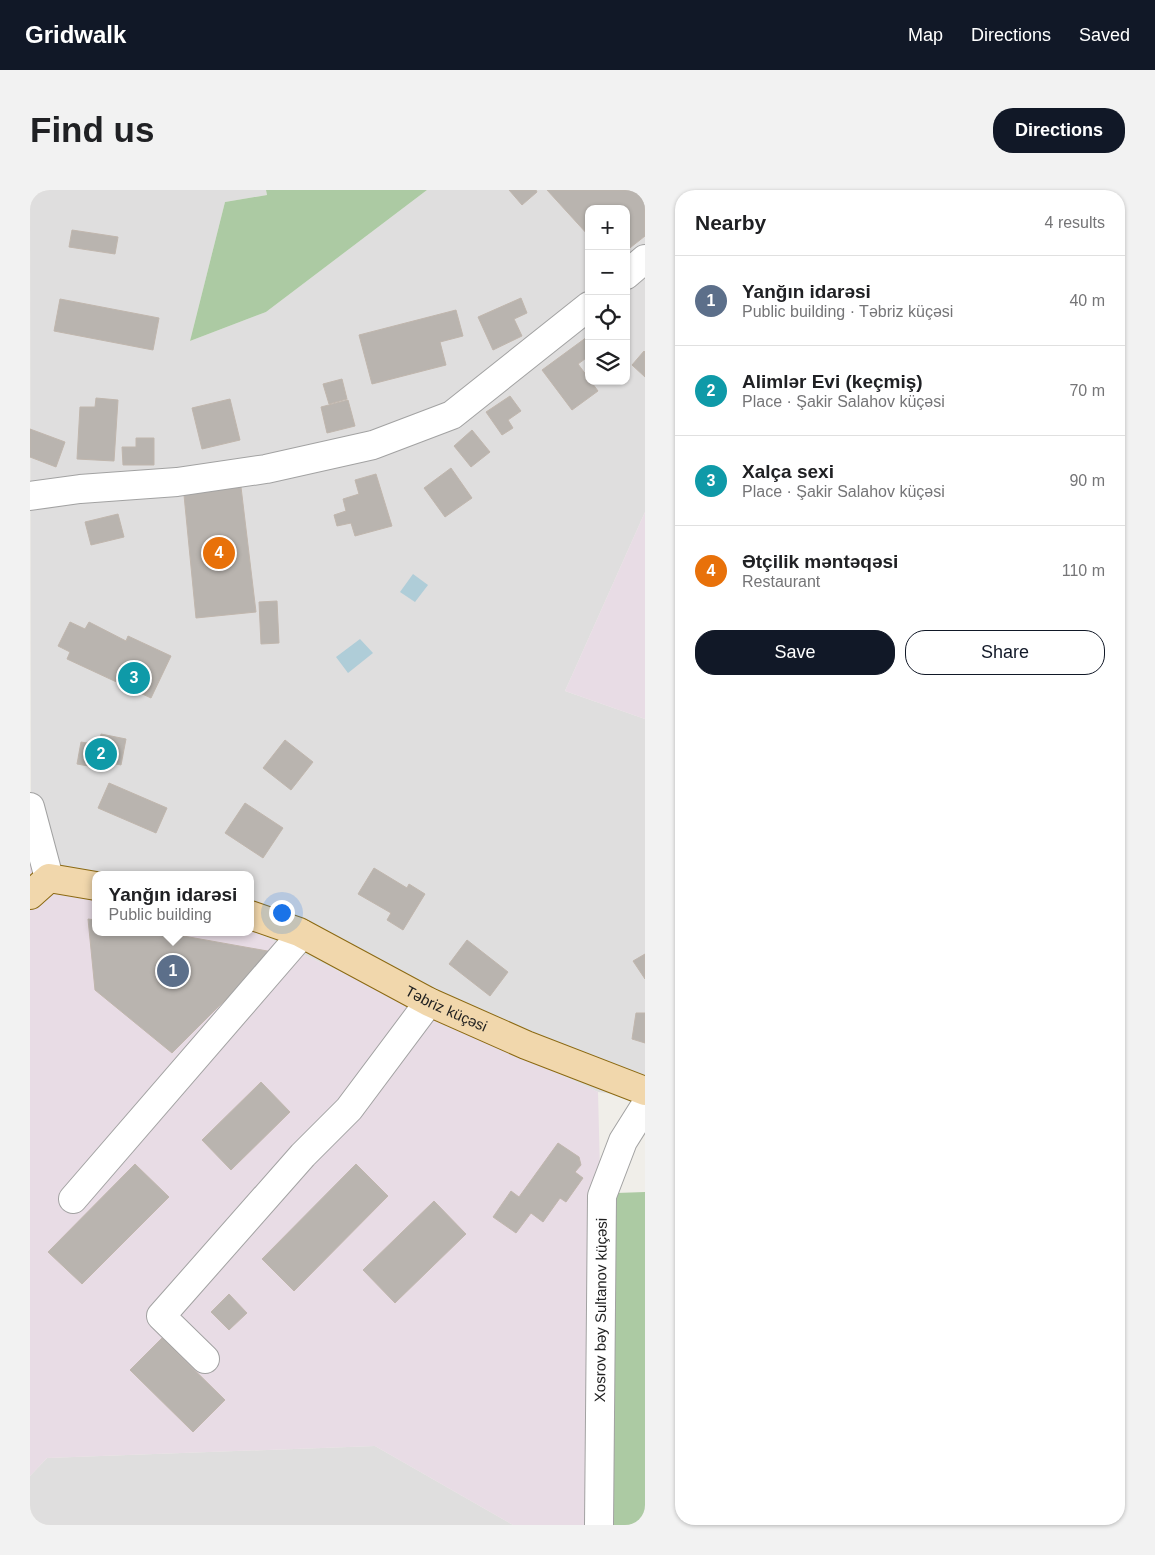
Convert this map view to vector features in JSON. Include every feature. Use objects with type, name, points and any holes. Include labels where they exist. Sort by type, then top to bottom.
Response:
[{"type":"main road","points":[[39,886],[92,886]]},
{"type":"main road","name":"Təbriz küçəsi","points":[[254,916],[302,934],[429,1002],[526,1045],[645,1091]]},
{"type":"street","points":[[630,271],[645,259]]},
{"type":"street","points":[[30,496],[80,489],[177,482],[266,469],[373,444],[452,415],[585,309]]},
{"type":"street","points":[[30,807],[39,886]]},
{"type":"street","points":[[73,1199],[302,934]]},
{"type":"street","points":[[205,1359],[161,1316],[303,1155],[349,1109],[429,1002]]},
{"type":"street","name":"Xosrov bəy Sultanov küçəsi","points":[[599,1525],[602,1196],[623,1141],[645,1106]]},
{"type":"shaded area","points":[[30,190],[266,190],[267,195],[225,202],[190,341],[266,312],[427,190],[645,190],[645,512],[565,691],[645,719],[645,1098],[598,1092],[254,931],[254,871],[92,871],[92,885],[31,870]]},
{"type":"shaded area","points":[[645,512],[645,719],[565,691]]},
{"type":"shaded area","points":[[30,858],[31,870],[92,885],[92,936],[254,936],[254,931],[598,1092],[609,1525],[513,1525],[375,1446],[47,1458],[30,1476]]},
{"type":"shaded area","points":[[375,1446],[513,1525],[30,1525],[30,1476],[47,1458]]},
{"type":"green space","points":[[266,190],[427,190],[266,312],[190,341],[225,202],[267,195]]},
{"type":"green space","points":[[645,1192],[645,1525],[611,1525],[616,1193]]},
{"type":"water","points":[[413,574],[428,585],[415,602],[400,592]]},
{"type":"water","points":[[360,639],[373,653],[348,673],[336,657]]},
{"type":"building","points":[[509,190],[536,190],[537,192],[522,205]]},
{"type":"building","points":[[547,190],[645,190],[645,236],[630,248],[630,205],[585,205],[585,232]]},
{"type":"building","points":[[72,230],[118,237],[115,254],[69,247]]},
{"type":"building","points":[[521,298],[527,313],[514,319],[522,336],[493,350],[478,317]]},
{"type":"building","points":[[60,299],[159,318],[153,350],[54,331]]},
{"type":"building","points":[[456,310],[463,336],[440,342],[446,365],[372,384],[359,335]]},
{"type":"building","points":[[585,338],[585,359],[578,364],[585,373],[585,385],[594,385],[598,391],[572,410],[542,370]]},
{"type":"building","points":[[645,352],[645,377],[632,365]]},
{"type":"building","points":[[342,379],[347,399],[329,404],[323,384]]},
{"type":"building","points":[[510,396],[521,411],[508,420],[513,428],[502,435],[486,412]]},
{"type":"building","points":[[96,398],[118,400],[114,461],[77,459],[80,407],[95,407]]},
{"type":"building","points":[[230,399],[240,440],[202,449],[192,408]]},
{"type":"building","points":[[348,400],[355,426],[327,433],[321,407]]},
{"type":"building","points":[[30,429],[65,442],[56,467],[30,457]]},
{"type":"building","points":[[472,430],[490,452],[471,467],[454,446]]},
{"type":"building","points":[[136,438],[154,438],[154,465],[123,465],[122,447],[136,447]]},
{"type":"building","points":[[451,468],[472,498],[445,517],[424,488]]},
{"type":"building","points":[[376,474],[392,526],[355,536],[351,523],[337,526],[334,515],[346,511],[343,499],[359,494],[355,480]]},
{"type":"building","points":[[241,487],[256,612],[196,618],[184,495]]},
{"type":"building","points":[[118,514],[124,537],[91,545],[85,522]]},
{"type":"building","points":[[277,601],[279,643],[261,644],[259,602]]},
{"type":"building","points":[[70,622],[85,629],[89,622],[126,641],[128,636],[171,656],[151,698],[67,659],[70,652],[58,646]]},
{"type":"building","points":[[101,734],[126,739],[121,765],[106,762],[105,769],[77,764],[81,742],[99,745]]},
{"type":"building","points":[[285,740],[313,762],[291,790],[263,768]]},
{"type":"building","points":[[109,783],[167,808],[156,833],[98,808]]},
{"type":"building","points":[[245,803],[283,828],[263,858],[225,833]]},
{"type":"building","points":[[374,868],[407,888],[409,884],[425,894],[403,930],[387,920],[391,913],[358,894]]},
{"type":"building","points":[[88,919],[92,920],[92,936],[183,936],[273,952],[172,1053],[95,990]]},
{"type":"building","points":[[467,940],[508,972],[490,996],[449,964]]},
{"type":"building","points":[[645,954],[645,979],[633,961]]},
{"type":"building","points":[[636,1013],[645,1013],[645,1043],[632,1039]]},
{"type":"building","points":[[261,1082],[290,1112],[231,1170],[202,1140]]},
{"type":"building","points":[[558,1143],[579,1157],[581,1165],[575,1172],[583,1178],[566,1202],[560,1198],[543,1222],[531,1213],[516,1233],[493,1217],[511,1191],[519,1197]]},
{"type":"building","points":[[135,1164],[169,1197],[82,1284],[48,1252]]},
{"type":"building","points":[[356,1164],[388,1196],[294,1291],[262,1259]]},
{"type":"building","points":[[434,1201],[466,1234],[395,1303],[363,1270]]},
{"type":"building","points":[[229,1294],[247,1313],[229,1330],[211,1312]]},
{"type":"building","points":[[162,1338],[225,1400],[193,1432],[130,1370]]},
{"type":"place","name":"Ətçilik məntəqəsi","points":[[219,553]]},
{"type":"place","name":"Xalça sexi","points":[[134,678]]},
{"type":"place","name":"Alimlər Evi (keçmiş)","points":[[101,754]]},
{"type":"place","name":"Yanğın idarəsi","points":[[173,971]]}]
